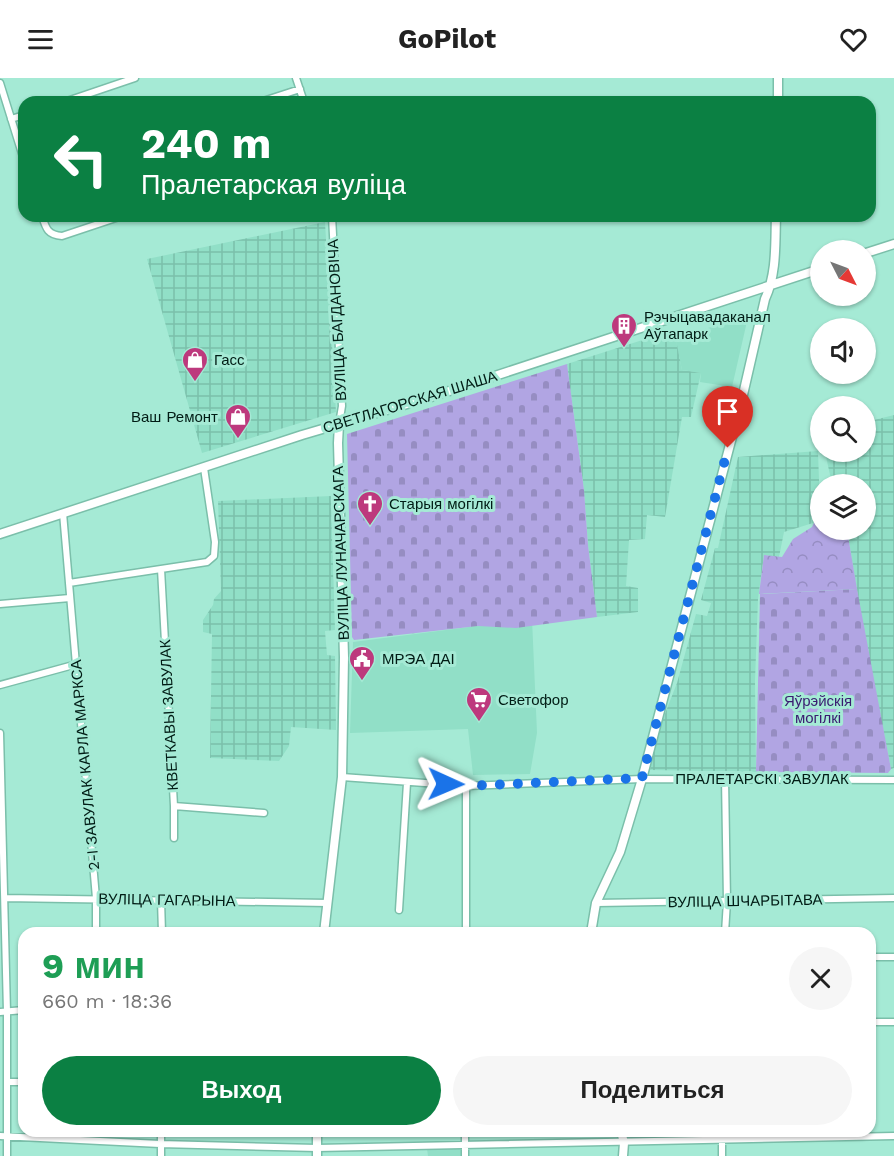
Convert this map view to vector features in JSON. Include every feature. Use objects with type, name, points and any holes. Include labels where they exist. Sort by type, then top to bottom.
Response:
[{"type":"street","points":[[81,96],[135,78]]},
{"type":"street","points":[[296,78],[302,96]]},
{"type":"street","points":[[778,78],[778,96]]},
{"type":"street","points":[[0,83],[18,141]]},
{"type":"street","points":[[278,96],[300,89]]},
{"type":"street","points":[[11,119],[18,117]]},
{"type":"street","points":[[44,222],[46,230],[53,235],[63,236],[104,222]]},
{"type":"street","name":"ВУЛІЦА БАГДАНОВІЧА","points":[[332,222],[342,406],[339,424]]},
{"type":"street","points":[[592,927],[596,903],[620,852],[642,778],[742,399],[765,299],[772,284],[776,222]]},
{"type":"street","points":[[876,249],[894,243]]},
{"type":"street","name":"СВЕТЛАГОРСКАЯ ШАША","points":[[0,534],[339,424],[431,397],[810,272]]},
{"type":"street","name":"ВУЛІЦА ЛУНАЧАРСКАГА","points":[[325,927],[342,777],[344,657],[339,424]]},
{"type":"street","points":[[69,583],[207,562],[214,556],[215,542],[204,468]]},
{"type":"street","name":"2-І ЗАВУЛАК КАРЛА МАРКСА","points":[[63,513],[96,898],[96,927]]},
{"type":"street","name":"КВЕТКАВЫ ЗАВУЛАК","points":[[161,569],[174,806],[264,813]]},
{"type":"street","points":[[0,604],[70,598]]},
{"type":"street","points":[[0,685],[77,664]]},
{"type":"street","points":[[0,733],[7,1082],[4,1136],[7,1156]]},
{"type":"street","name":"ПРАЛЕТАРСКІ ЗАВУЛАК","points":[[342,777],[466,786],[642,778],[894,780]]},
{"type":"street","points":[[725,778],[725,927]]},
{"type":"street","points":[[399,910],[407,783]]},
{"type":"street","points":[[466,786],[466,927]]},
{"type":"street","points":[[174,806],[174,838]]},
{"type":"street","name":"ВУЛІЦА ГАГАРЫНА","points":[[5,898],[328,903]]},
{"type":"street","name":"ВУЛІЦА ШЧАРБІТАВА","points":[[596,903],[894,898]]},
{"type":"street","points":[[161,900],[162,927]]},
{"type":"street","points":[[876,957],[894,957]]},
{"type":"street","points":[[876,1022],[894,1022]]},
{"type":"street","points":[[7,1082],[18,1082]]},
{"type":"street","points":[[876,1136],[894,1136]]},
{"type":"street","points":[[24,1137],[317,1152],[465,1145],[851,1137]]},
{"type":"street","points":[[161,1137],[161,1156]]},
{"type":"street","points":[[465,1137],[465,1156]]},
{"type":"street","points":[[622,1137],[623,1156]]},
{"type":"street","points":[[722,1140],[722,1156]]},
{"type":"shaded area","points":[[325,222],[336,412],[202,453],[147,259]]},
{"type":"shaded area","points":[[748,317],[732,387],[700,382],[701,373],[682,370],[675,337]]},
{"type":"shaded area","name":"Рэчыцавадаканал Аўтапарк","points":[[674,330],[682,370],[701,373],[691,417],[682,417],[665,517],[647,515],[645,539],[629,540],[626,586],[638,588],[638,612],[597,617],[584,490],[567,364]]},
{"type":"shaded area","points":[[894,415],[894,768],[891,769],[864,633],[849,540],[876,540],[876,474],[830,474],[827,462],[876,462],[876,420]]},
{"type":"shaded area","points":[[810,452],[810,462],[818,462],[819,474],[810,474],[810,524],[784,532],[779,557],[764,555],[758,599],[755,681],[756,772],[650,770],[659,729],[677,683],[696,614],[707,616],[711,603],[701,600],[715,548],[718,548],[738,457]]},
{"type":"shaded area","points":[[331,496],[335,630],[325,631],[327,655],[335,656],[336,730],[291,727],[289,746],[279,761],[210,758],[212,634],[203,632],[203,620],[221,591],[218,501]]},
{"type":"shaded area","points":[[532,619],[537,733],[530,774],[473,775],[468,729],[350,733],[353,642]]},
{"type":"shaded area","points":[[462,1148],[462,1156],[428,1156],[427,1149]]},
{"type":"green space","points":[[567,364],[584,490],[597,617],[516,628],[478,626],[354,640],[352,637],[347,434]]},
{"type":"green space","points":[[810,528],[810,540],[849,540],[857,589],[759,594],[764,555],[782,557],[793,539]]},
{"type":"green space","name":"Яўрэйскія могілкі","points":[[857,589],[891,769],[888,773],[756,772],[760,594]]},
{"type":"place","name":"Рэчыцавадаканал Аўтапарк","points":[[624,349]]},
{"type":"place","name":"Гасс","points":[[195,383]]},
{"type":"place","name":"Ваш Ремонт","points":[[238,440]]},
{"type":"place","name":"Старыя могілкі","points":[[370,527]]},
{"type":"place","name":"МРЭА ДАІ","points":[[362,682]]},
{"type":"place","name":"Светофор","points":[[479,723]]},
{"type":"route","points":[[446,784],[466,786],[642,778],[728,448]]}]
